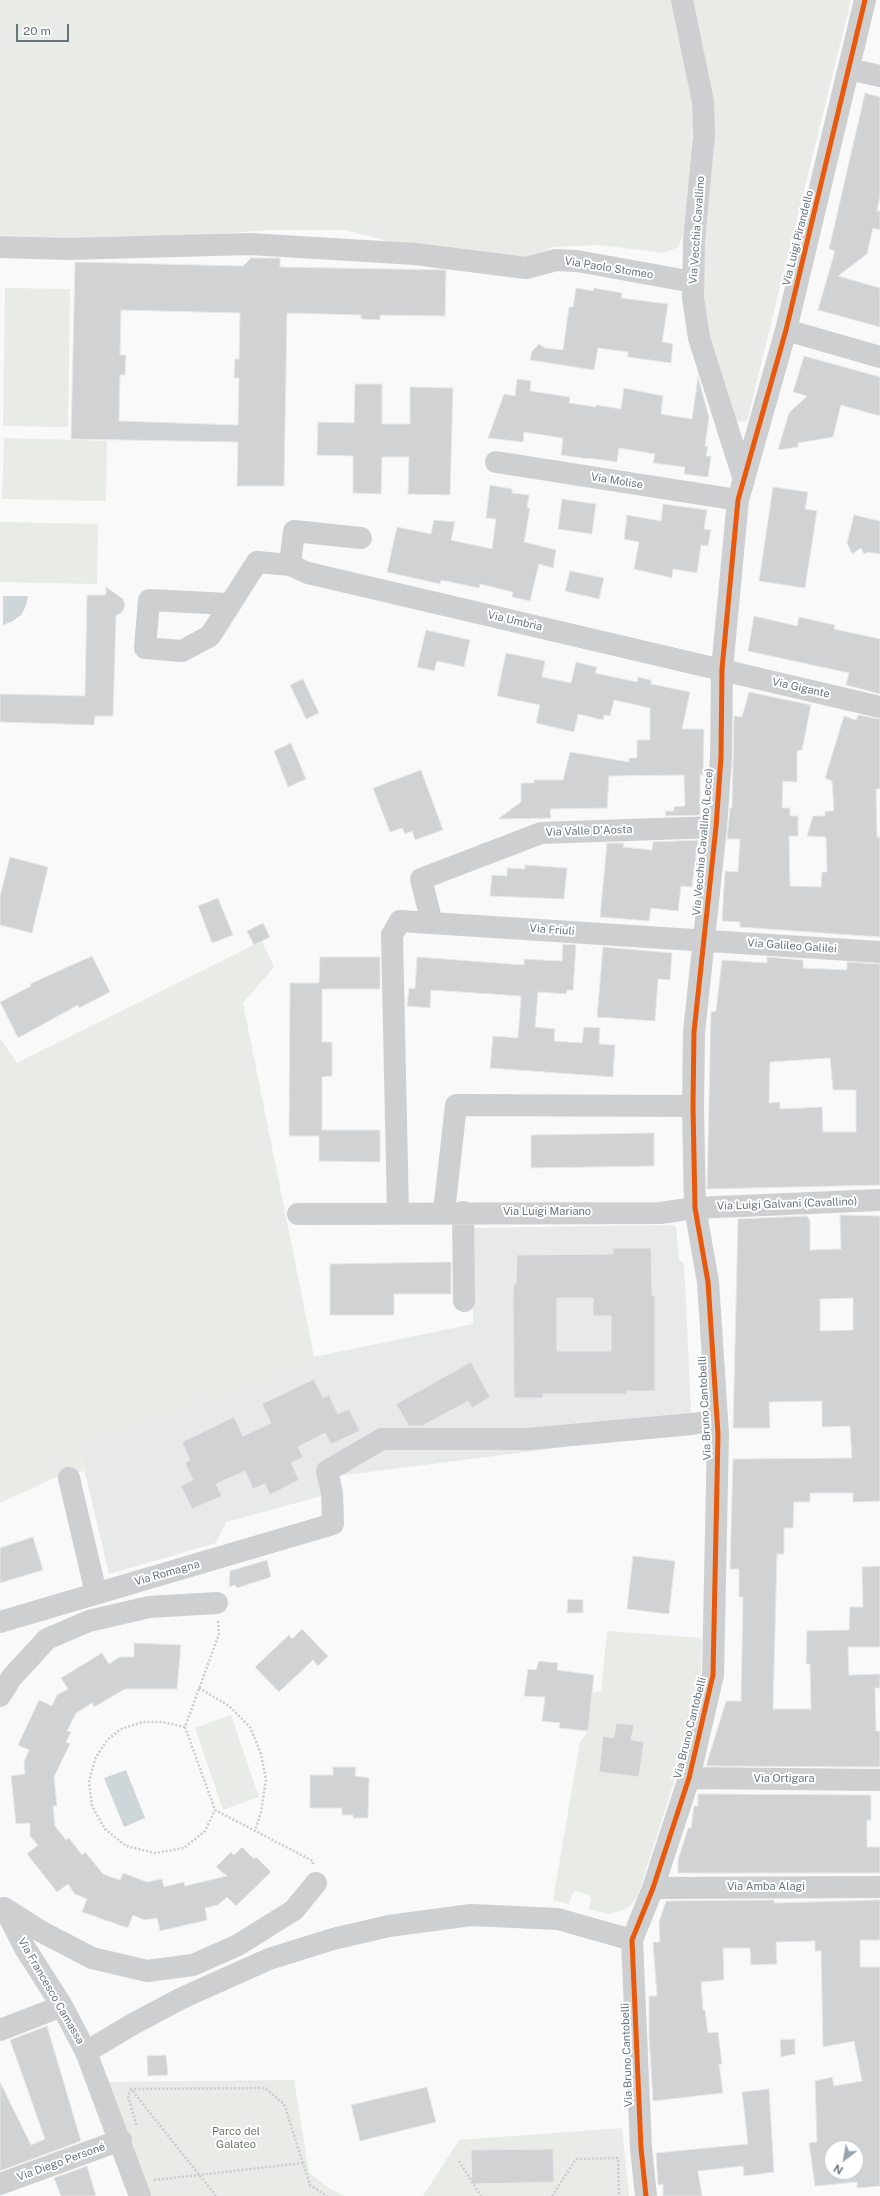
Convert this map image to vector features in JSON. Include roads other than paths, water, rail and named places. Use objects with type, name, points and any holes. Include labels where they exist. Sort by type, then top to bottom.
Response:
[{"type":"street","name":"Via Vecchia Cavallino","points":[[682,0],[703,102],[704,135],[693,282],[699,338],[741,490]]},
{"type":"street","name":"Via Luigi Pirandello","points":[[741,490],[786,330],[865,0]]},
{"type":"street","points":[[849,69],[880,76]]},
{"type":"street","name":"Via Paolo Stomeo","points":[[0,247],[68,249],[250,244],[415,254],[526,268],[556,260],[577,261],[693,282]]},
{"type":"street","points":[[786,330],[880,357]]},
{"type":"street","name":"Via Molise","points":[[496,462],[741,490]]},
{"type":"street","name":"Via Vecchia Cavallino (Lecce)","points":[[695,1208],[692,1106],[694,1032],[716,826],[721,757],[722,669],[741,490]]},
{"type":"street","points":[[299,569],[294,531],[361,538]]},
{"type":"street","name":"Via Umbria","points":[[229,604],[257,562],[299,569],[722,669]]},
{"type":"street","name":"Via Gigante","points":[[722,669],[880,707]]},
{"type":"street","name":"Via Valle D'Aosta","points":[[432,923],[421,879],[541,833],[716,826]]},
{"type":"street","name":"Via Friuli","points":[[398,1213],[392,935],[400,921],[704,940]]},
{"type":"street","name":"Via Galileo Galilei","points":[[704,940],[880,952]]},
{"type":"street","points":[[464,1301],[454,1212],[456,1105],[692,1106]]},
{"type":"street","name":"Via Luigi Galvani (Cavallino)","points":[[695,1208],[880,1200]]},
{"type":"street","name":"Via Luigi Mariano","points":[[298,1214],[454,1212],[660,1213],[695,1208]]},
{"type":"street","name":"Via Bruno Cantobelli","points":[[646,2196],[641,2148],[632,1940],[653,1888],[689,1778],[713,1675],[717,1420],[708,1282],[695,1208]]},
{"type":"street","name":"Via Romagna","points":[[0,1622],[333,1524],[332,1493],[327,1471],[382,1439],[528,1439],[692,1424],[717,1420]]},
{"type":"street","points":[[69,1478],[96,1593]]},
{"type":"street","points":[[0,1696],[12,1677],[47,1639],[89,1621],[149,1607],[217,1603]]},
{"type":"street","name":"Via Ortigara","points":[[689,1778],[880,1780]]},
{"type":"street","points":[[2,1904],[42,1932],[92,1958],[147,1971],[193,1965],[238,1945],[294,1910],[316,1883]]},
{"type":"street","name":"Via Amba Alagi","points":[[653,1888],[880,1887]]},
{"type":"street","name":"Via Francesco Camassa","points":[[2,1904],[25,1948],[62,2006],[86,2052],[121,2140],[147,2188]]},
{"type":"street","points":[[86,2052],[133,2024],[182,1998],[269,1959],[333,1939],[389,1926],[471,1915],[558,1919],[632,1940]]},
{"type":"street","points":[[0,2030],[62,2006]]},
{"type":"street","name":"Via Diego Personé","points":[[0,2184],[121,2140]]},
{"type":"park label","name":"Parco del Galateo","points":[[236,2138]]}]
